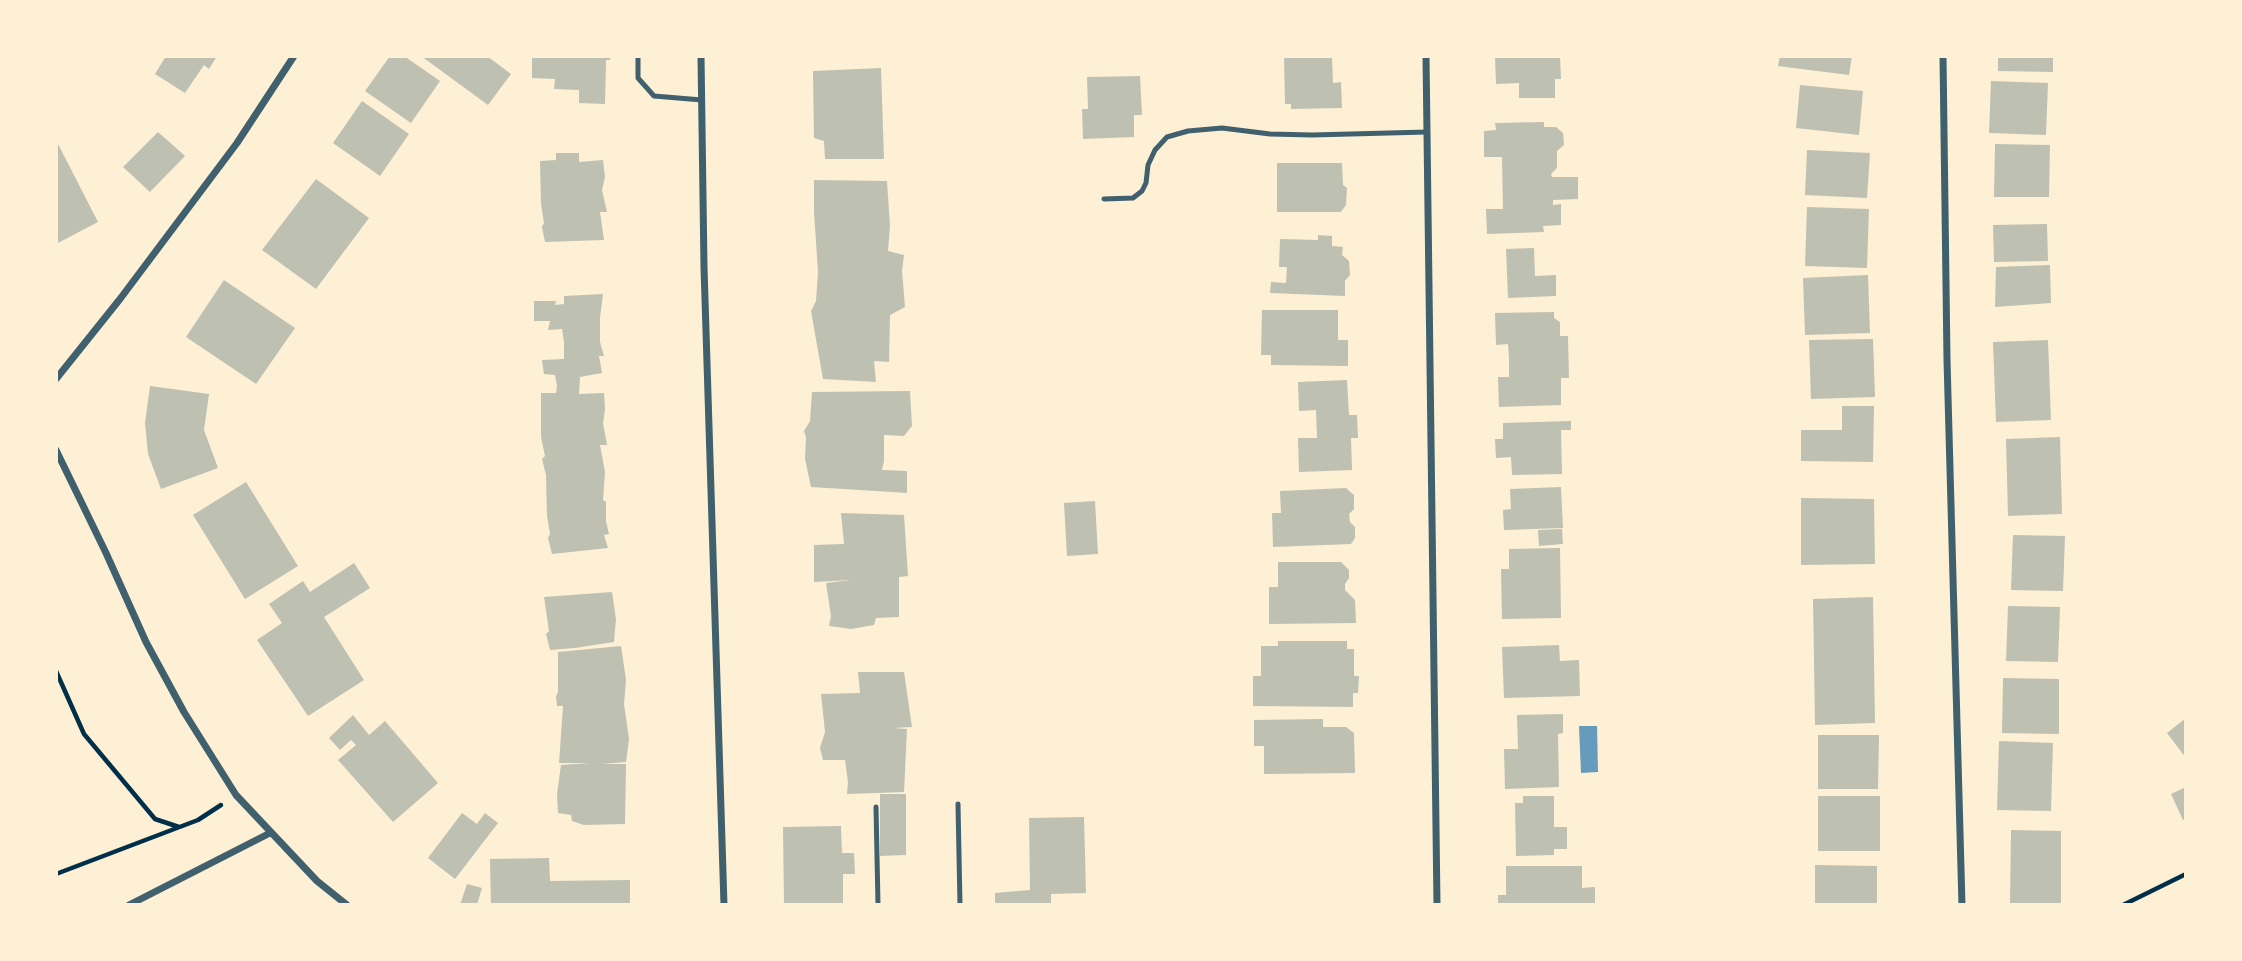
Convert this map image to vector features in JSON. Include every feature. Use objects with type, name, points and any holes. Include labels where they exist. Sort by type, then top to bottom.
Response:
[{"type":"street","points":[[56,379],[237,144],[294,56]]},
{"type":"street","points":[[701,56],[704,267],[724,905]]},
{"type":"street","points":[[1426,56],[1437,905]]},
{"type":"street","points":[[1943,56],[1947,360],[1962,905]]},
{"type":"street","points":[[56,450],[146,642],[184,712],[236,795],[317,881],[347,905]]},
{"type":"street","points":[[129,905],[270,833]]},
{"type":"lane","points":[[638,56],[638,78],[654,96],[702,100]]},
{"type":"lane","points":[[1104,199],[1133,198],[1142,191],[1154,150],[1167,137],[1188,131],[1222,128],[1270,134],[1312,135],[1427,132]]},
{"type":"lane","points":[[958,804],[960,905]]},
{"type":"lane","points":[[876,807],[878,905]]},
{"type":"path","points":[[56,671],[84,734],[155,818],[178,827]]},
{"type":"path","points":[[56,874],[198,820],[236,795]]},
{"type":"path","points":[[2123,905],[2186,874]]},
{"type":"water","points":[[1579,726],[1597,726],[1598,772],[1581,773]]},
{"type":"building","points":[[166,56],[217,56],[209,69],[204,65],[185,93],[155,74]]},
{"type":"building","points":[[390,56],[404,56],[440,81],[411,123],[365,91]]},
{"type":"building","points":[[421,56],[487,56],[511,74],[488,105]]},
{"type":"building","points":[[532,56],[611,56],[610,60],[606,60],[605,104],[579,103],[579,90],[554,89],[555,79],[532,78]]},
{"type":"building","points":[[1284,56],[1332,56],[1333,83],[1341,82],[1342,108],[1291,109],[1291,104],[1285,104]]},
{"type":"building","points":[[1495,56],[1560,56],[1561,79],[1555,79],[1555,98],[1519,98],[1519,83],[1496,84]]},
{"type":"building","points":[[1780,56],[1852,56],[1849,75],[1778,66]]},
{"type":"building","points":[[1998,56],[2053,56],[2053,72],[1998,71]]},
{"type":"building","points":[[881,68],[884,159],[825,159],[824,141],[814,138],[813,71]]},
{"type":"building","points":[[1140,76],[1142,115],[1134,115],[1134,137],[1083,139],[1082,109],[1088,109],[1087,77]]},
{"type":"building","points":[[1991,81],[2048,83],[2046,135],[1989,133]]},
{"type":"building","points":[[1800,85],[1863,91],[1859,135],[1796,128]]},
{"type":"building","points":[[362,101],[409,134],[380,176],[333,143]]},
{"type":"building","points":[[1544,122],[1544,127],[1556,127],[1563,133],[1564,145],[1557,151],[1557,168],[1551,174],[1552,177],[1578,177],[1578,199],[1553,200],[1553,205],[1561,204],[1561,225],[1543,226],[1544,232],[1487,234],[1486,209],[1503,209],[1502,157],[1484,157],[1484,131],[1496,130],[1495,123]]},
{"type":"building","points":[[158,132],[185,156],[150,192],[123,167]]},
{"type":"building","points":[[56,140],[98,222],[56,244]]},
{"type":"building","points":[[1995,144],[2050,145],[2049,197],[1994,197]]},
{"type":"building","points":[[1807,150],[1870,153],[1867,198],[1805,195]]},
{"type":"building","points":[[556,153],[579,153],[579,162],[603,160],[605,177],[602,190],[607,212],[600,212],[604,240],[545,242],[540,161],[556,160]]},
{"type":"building","points":[[1277,163],[1342,163],[1343,185],[1347,188],[1346,205],[1341,212],[1277,212]]},
{"type":"building","points":[[316,179],[369,218],[316,289],[262,250]]},
{"type":"building","points":[[814,180],[887,181],[890,226],[888,251],[904,255],[902,271],[905,307],[890,315],[889,362],[874,361],[876,382],[823,379],[811,311],[816,301],[818,272]]},
{"type":"building","points":[[1807,207],[1869,209],[1867,268],[1805,266]]},
{"type":"building","points":[[2047,224],[2048,261],[1994,262],[1993,225]]},
{"type":"building","points":[[1318,235],[1332,236],[1332,246],[1343,247],[1342,255],[1349,261],[1350,275],[1345,281],[1345,296],[1270,293],[1271,282],[1286,283],[1287,267],[1279,267],[1280,239],[1318,240]]},
{"type":"building","points":[[1534,248],[1535,276],[1556,275],[1556,296],[1508,298],[1506,249]]},
{"type":"building","points":[[2050,265],[2051,303],[1995,307],[1996,267]]},
{"type":"building","points":[[1868,275],[1870,333],[1805,335],[1803,278]]},
{"type":"building","points":[[224,280],[295,328],[256,384],[186,337]]},
{"type":"building","points":[[603,294],[600,342],[604,356],[599,356],[602,373],[580,377],[579,394],[604,393],[603,423],[607,445],[600,445],[605,472],[603,500],[606,502],[609,534],[604,535],[608,548],[552,554],[548,538],[550,534],[546,475],[542,459],[545,456],[541,437],[541,393],[556,393],[557,386],[555,375],[544,374],[542,360],[564,359],[564,342],[562,329],[548,330],[550,321],[534,321],[534,301],[556,301],[555,305],[564,304],[564,296]]},
{"type":"building","points":[[1262,310],[1338,310],[1338,340],[1348,340],[1348,366],[1271,365],[1271,355],[1261,355]]},
{"type":"building","points":[[1554,312],[1554,318],[1560,322],[1560,336],[1568,336],[1569,378],[1561,378],[1561,405],[1499,407],[1498,377],[1509,377],[1509,358],[1508,344],[1496,345],[1495,313]]},
{"type":"building","points":[[1873,339],[1875,397],[1811,399],[1809,340]]},
{"type":"building","points":[[2048,340],[2051,420],[1996,422],[1993,342]]},
{"type":"building","points":[[1347,380],[1349,415],[1357,415],[1358,438],[1351,438],[1352,470],[1299,472],[1298,438],[1317,438],[1316,410],[1299,411],[1298,382]]},
{"type":"building","points":[[150,386],[209,394],[204,430],[218,468],[161,489],[148,454],[145,423]]},
{"type":"building","points":[[910,391],[912,426],[904,436],[884,435],[882,470],[907,471],[907,493],[811,487],[805,459],[804,431],[810,421],[812,392]]},
{"type":"building","points":[[1842,406],[1874,406],[1873,462],[1801,461],[1801,430],[1842,430]]},
{"type":"building","points":[[1571,421],[1571,430],[1561,430],[1562,474],[1512,475],[1511,457],[1496,458],[1495,439],[1503,439],[1503,423]]},
{"type":"building","points":[[2060,437],[2062,514],[2008,516],[2006,439]]},
{"type":"building","points":[[246,482],[298,566],[245,599],[193,515]]},
{"type":"building","points":[[1561,487],[1563,528],[1504,530],[1503,510],[1511,509],[1510,489]]},
{"type":"building","points":[[1346,488],[1354,495],[1354,509],[1349,514],[1350,522],[1355,527],[1355,538],[1351,544],[1273,547],[1272,513],[1281,513],[1280,491]]},
{"type":"building","points":[[1801,498],[1874,499],[1875,564],[1801,565]]},
{"type":"building","points":[[1095,501],[1098,554],[1067,556],[1064,503]]},
{"type":"building","points":[[841,513],[904,515],[908,576],[899,577],[899,617],[876,618],[874,625],[851,629],[829,626],[831,616],[826,583],[851,580],[814,582],[814,545],[844,544]]},
{"type":"building","points":[[1562,529],[1563,544],[1539,546],[1538,530]]},
{"type":"building","points":[[2013,535],[2065,536],[2063,591],[2011,590]]},
{"type":"building","points":[[1560,548],[1561,618],[1502,619],[1501,569],[1509,569],[1509,549]]},
{"type":"building","points":[[1278,562],[1341,562],[1349,570],[1345,590],[1355,600],[1356,623],[1269,624],[1269,587],[1278,587]]},
{"type":"building","points":[[354,563],[370,588],[324,617],[364,680],[308,716],[257,640],[282,623],[269,604],[303,581],[310,592]]},
{"type":"building","points":[[612,592],[616,619],[614,642],[550,650],[546,634],[549,631],[544,597]]},
{"type":"building","points":[[1873,597],[1875,723],[1815,725],[1813,599]]},
{"type":"building","points":[[2008,606],[2060,607],[2058,662],[2006,661]]},
{"type":"building","points":[[1278,641],[1347,641],[1347,649],[1354,649],[1354,676],[1359,676],[1358,693],[1353,693],[1353,707],[1253,706],[1253,676],[1261,676],[1261,646],[1278,646]]},
{"type":"building","points":[[1559,645],[1560,661],[1579,660],[1580,696],[1504,698],[1502,647]]},
{"type":"building","points":[[621,646],[629,739],[626,762],[601,764],[626,764],[625,824],[584,825],[572,821],[571,815],[558,813],[557,794],[561,765],[590,763],[559,763],[563,706],[557,706],[556,696],[558,652]]},
{"type":"building","points":[[858,672],[904,672],[912,727],[893,728],[907,729],[904,792],[847,794],[845,760],[823,760],[820,748],[825,732],[821,694],[860,693]]},
{"type":"building","points":[[2003,678],[2059,679],[2059,734],[2002,733]]},
{"type":"building","points":[[1563,714],[1563,733],[1558,734],[1559,787],[1505,789],[1504,749],[1518,749],[1517,715]]},
{"type":"building","points":[[353,715],[369,735],[385,721],[438,783],[393,822],[338,760],[356,745],[351,740],[340,750],[329,738]]},
{"type":"building","points":[[2186,718],[2186,758],[2167,733]]},
{"type":"building","points":[[1323,719],[1323,727],[1346,727],[1354,733],[1355,773],[1264,774],[1264,746],[1254,746],[1254,720]]},
{"type":"building","points":[[1818,735],[1879,735],[1878,789],[1818,789]]},
{"type":"building","points":[[1999,741],[2053,743],[2051,811],[1997,810]]},
{"type":"building","points":[[2186,787],[2186,819],[2183,820],[2171,794]]},
{"type":"building","points":[[880,794],[906,794],[906,855],[880,856]]},
{"type":"building","points":[[1523,796],[1554,796],[1554,827],[1567,827],[1567,849],[1554,849],[1554,855],[1516,856],[1515,803],[1523,803]]},
{"type":"building","points":[[1818,796],[1880,796],[1880,851],[1818,851]]},
{"type":"building","points":[[462,813],[477,824],[485,813],[498,823],[455,879],[428,858]]},
{"type":"building","points":[[1084,817],[1086,893],[1051,894],[1051,905],[995,905],[995,893],[1030,890],[1029,818]]},
{"type":"building","points":[[841,826],[842,853],[854,853],[855,874],[843,874],[843,905],[784,905],[783,827]]},
{"type":"building","points":[[2011,830],[2061,831],[2061,905],[2010,905]]},
{"type":"building","points":[[549,858],[550,881],[630,880],[630,905],[491,905],[490,859]]},
{"type":"building","points":[[1815,865],[1877,866],[1877,905],[1815,905]]},
{"type":"building","points":[[1506,866],[1582,866],[1582,888],[1595,887],[1595,905],[1498,905],[1498,895],[1506,895]]},
{"type":"building","points":[[467,884],[482,888],[477,905],[460,905]]}]
